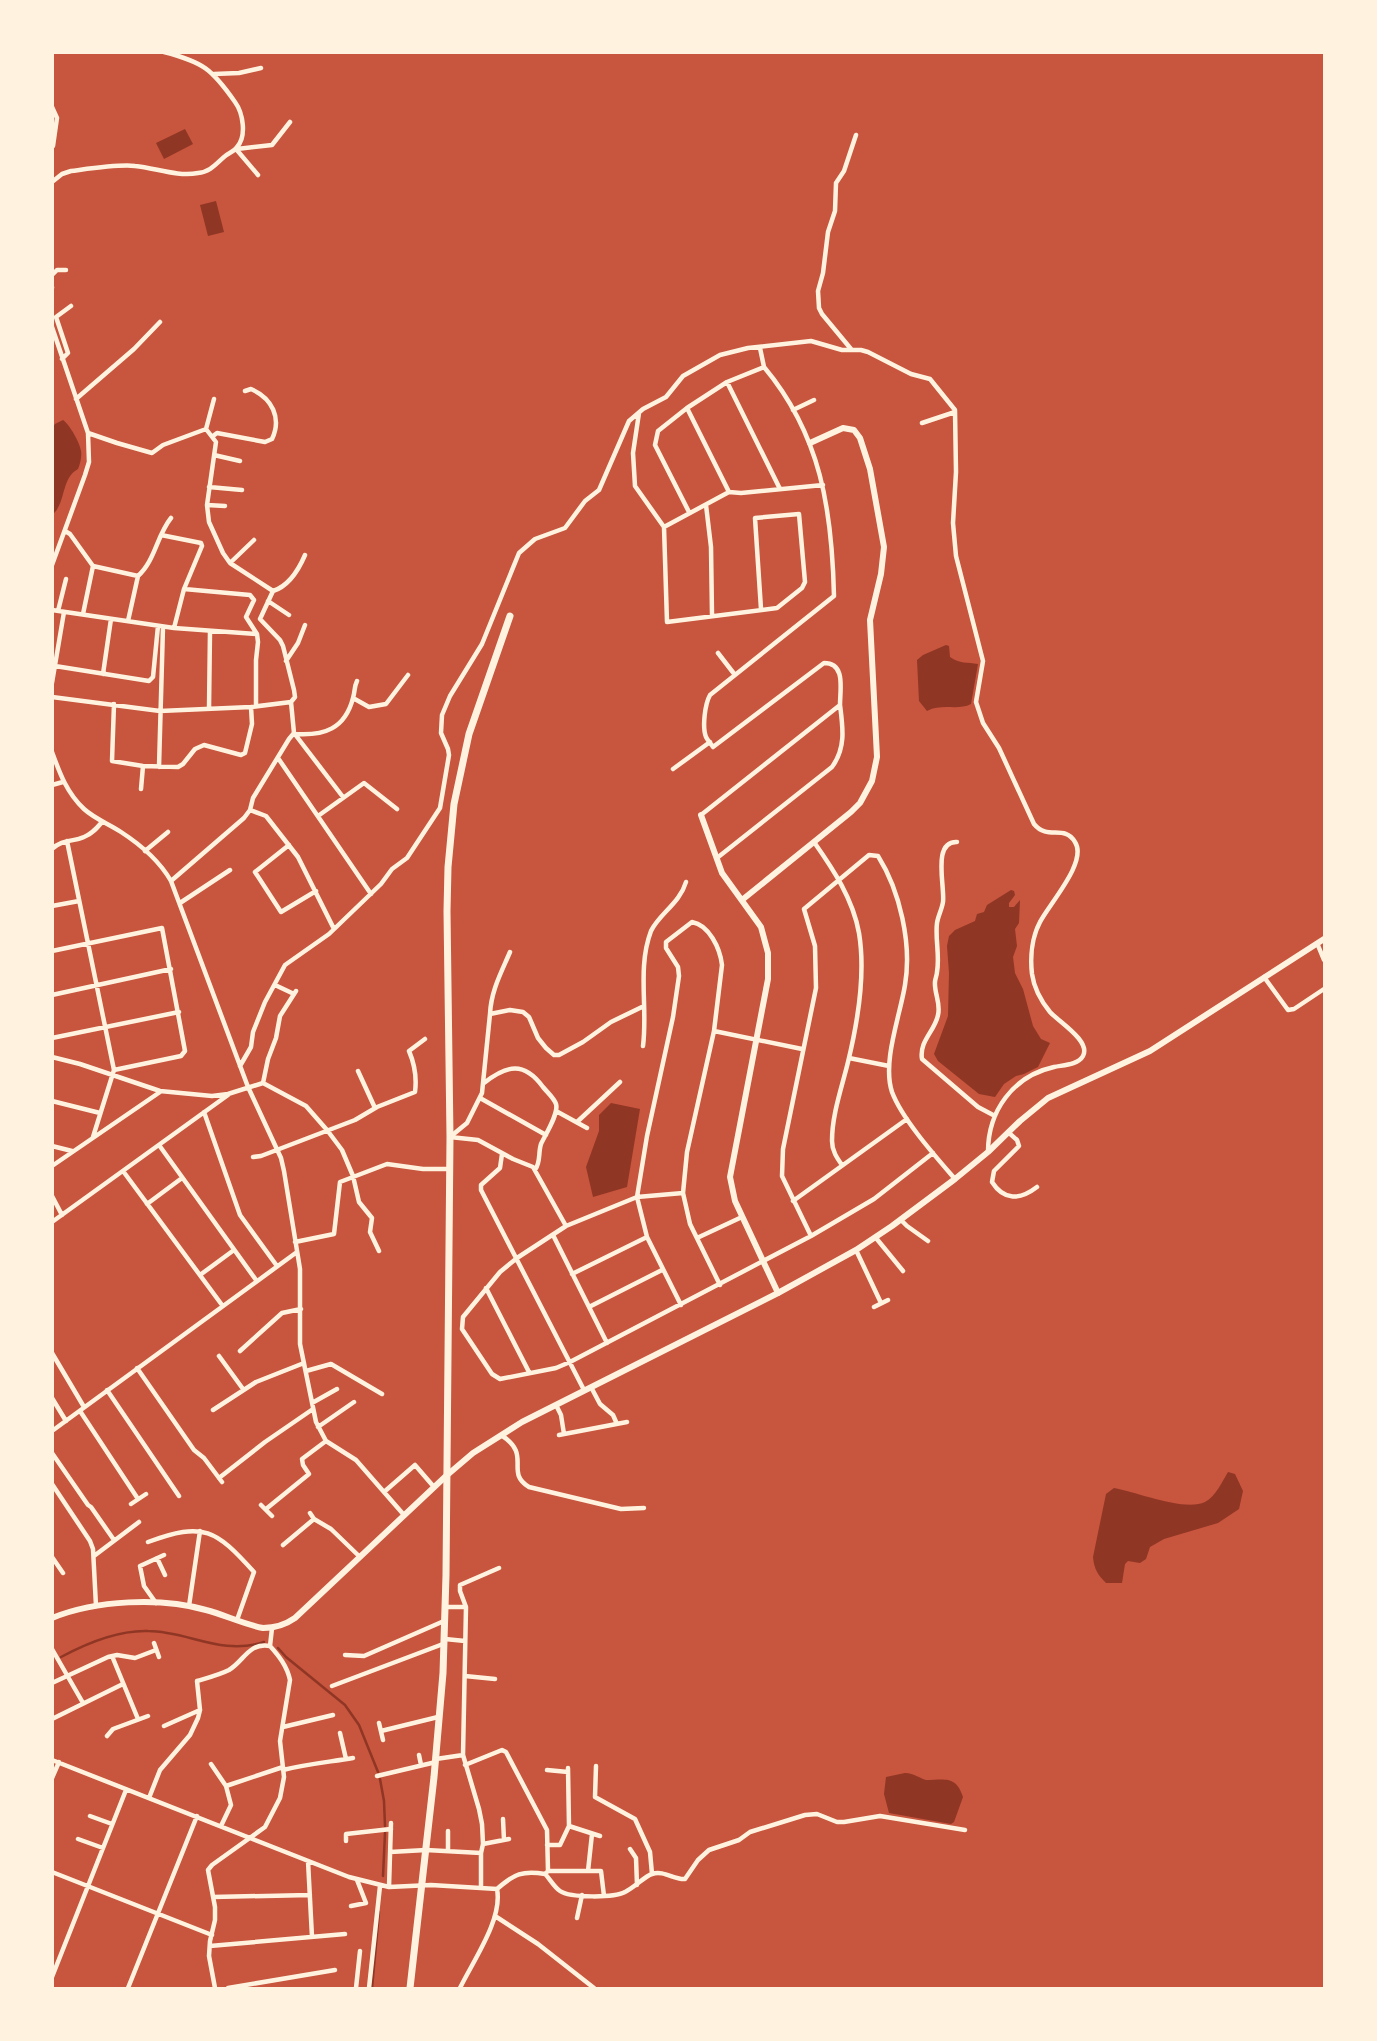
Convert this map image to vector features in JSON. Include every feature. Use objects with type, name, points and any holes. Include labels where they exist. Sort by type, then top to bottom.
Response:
[{"type":"main road","points":[[743,900],[851,813],[860,803],[876,769],[870,620],[884,554],[876,495],[858,435],[852,428],[810,443]]},
{"type":"main road","points":[[410,1989],[436,1760],[444,1641],[450,1169],[447,911],[451,834],[458,783],[469,734],[510,617]]},
{"type":"main road","points":[[701,815],[722,873],[761,927],[768,953],[768,979],[731,1170],[731,1187],[742,1217],[778,1293]]},
{"type":"main road","points":[[53,1616],[96,1606],[135,1602],[189,1606],[253,1626],[281,1626],[295,1618],[446,1476],[500,1435],[587,1388],[778,1293],[876,1238],[955,1179],[1048,1098],[1150,1051],[1325,939]]},
{"type":"street","points":[[52,182],[71,171],[135,166],[168,172],[202,173],[236,149],[242,140],[240,110],[213,74],[189,59],[163,52]]},
{"type":"street","points":[[213,74],[239,73],[261,68]]},
{"type":"street","points":[[52,107],[57,118],[53,146]]},
{"type":"street","points":[[236,149],[272,145],[290,122]]},
{"type":"street","points":[[851,349],[827,323],[819,308],[818,299],[825,244],[835,211],[836,183],[844,171],[856,135]]},
{"type":"street","points":[[236,149],[258,175]]},
{"type":"street","points":[[52,275],[57,270],[66,270]]},
{"type":"street","points":[[62,359],[68,353],[56,317],[71,306]]},
{"type":"street","points":[[76,399],[134,349],[160,322]]},
{"type":"street","points":[[52,327],[88,433],[89,462],[52,565]]},
{"type":"street","points":[[240,1066],[251,1047],[256,1024],[288,962],[334,929],[371,894],[392,869],[407,858],[440,808],[449,755],[440,733],[442,715],[450,696],[482,644],[519,553],[535,539],[565,528],[585,501],[599,490],[625,427],[639,412],[659,402],[683,376],[715,357],[748,348],[811,341],[830,348],[868,352],[911,374],[930,379],[956,412],[953,523],[956,556],[983,661],[977,693],[979,713],[999,748],[1034,824],[1047,833],[1067,835],[1076,842],[1078,848],[1069,878],[1039,923],[1034,938],[1032,974],[1041,999],[1055,1017],[1081,1041],[1084,1053],[1076,1062],[1038,1072],[1017,1084],[995,1116],[988,1138],[988,1152]]},
{"type":"street","points":[[716,858],[832,767],[843,742],[839,671],[834,664],[824,663],[713,747],[704,729],[710,695],[834,596],[831,530],[823,485],[810,443],[793,410],[764,367],[760,348]]},
{"type":"street","points":[[689,512],[655,445],[658,431],[727,382],[764,367]]},
{"type":"street","points":[[727,382],[780,489]]},
{"type":"street","points":[[213,436],[217,433],[265,442],[272,439],[276,426],[274,410],[257,391],[251,388],[245,391]]},
{"type":"street","points":[[206,429],[214,399]]},
{"type":"street","points":[[793,410],[814,400]]},
{"type":"street","points":[[687,408],[729,492]]},
{"type":"street","points":[[639,412],[633,453],[635,486],[664,527],[667,622],[777,608],[802,588],[805,582],[799,514],[755,518],[761,609]]},
{"type":"street","points":[[922,423],[956,412]]},
{"type":"street","points":[[88,433],[152,453],[163,444],[206,429]]},
{"type":"street","points":[[206,429],[216,442],[207,505],[213,534],[230,563],[273,591]]},
{"type":"street","points":[[214,455],[240,461]]},
{"type":"street","points":[[664,527],[729,492],[823,485]]},
{"type":"street","points":[[209,487],[242,490]]},
{"type":"street","points":[[207,505],[225,506]]},
{"type":"street","points":[[706,505],[711,547],[712,616]]},
{"type":"street","points":[[128,621],[138,576],[146,569],[172,518]]},
{"type":"street","points":[[65,531],[93,566],[138,576]]},
{"type":"street","points":[[161,535],[201,543],[202,546],[184,589],[174,628]]},
{"type":"street","points":[[230,563],[254,540]]},
{"type":"street","points":[[52,697],[160,711],[254,707],[291,702],[295,697],[295,690],[282,643],[260,619],[273,591],[289,581],[305,555]]},
{"type":"street","points":[[83,614],[93,566]]},
{"type":"street","points":[[52,683],[58,611],[66,579]]},
{"type":"street","points":[[114,704],[112,761],[143,766],[178,767],[195,749],[204,745],[241,755],[245,752],[254,707],[257,634],[246,617],[254,600],[250,596],[184,589]]},
{"type":"street","points":[[268,601],[289,615]]},
{"type":"street","points":[[58,611],[174,628],[257,634]]},
{"type":"street","points":[[103,674],[111,619]]},
{"type":"street","points":[[286,661],[298,643],[305,625]]},
{"type":"street","points":[[55,666],[146,682],[153,677],[161,626]]},
{"type":"street","points":[[159,767],[161,626]]},
{"type":"street","points":[[209,709],[211,631]]},
{"type":"street","points":[[718,653],[735,675]]},
{"type":"street","points":[[353,698],[369,707],[386,704],[408,675]]},
{"type":"street","points":[[294,733],[316,734],[332,729],[344,718],[357,681]]},
{"type":"street","points":[[291,702],[294,733],[343,797]]},
{"type":"street","points":[[386,704],[393,709]]},
{"type":"street","points":[[701,815],[840,705]]},
{"type":"street","points":[[172,881],[244,818],[294,733]]},
{"type":"street","points":[[673,769],[710,742]]},
{"type":"street","points":[[52,752],[63,782],[82,807],[145,850],[157,860],[172,881],[248,1087],[277,1149],[284,1171],[301,1281],[300,1344],[318,1427],[326,1441],[356,1460],[404,1515]]},
{"type":"street","points":[[278,758],[371,894]]},
{"type":"street","points":[[141,789],[143,766]]},
{"type":"street","points":[[52,785],[63,782]]},
{"type":"street","points":[[318,816],[364,783],[397,809]]},
{"type":"street","points":[[250,810],[266,816],[289,845],[334,929]]},
{"type":"street","points":[[52,849],[56,845],[84,837],[96,830],[102,822]]},
{"type":"street","points":[[145,850],[168,832]]},
{"type":"street","points":[[67,841],[114,1073],[93,1137]]},
{"type":"street","points":[[957,842],[950,841],[942,853],[941,878],[944,893],[937,922],[935,981],[939,1013],[922,1048],[922,1059],[978,1107],[995,1116]]},
{"type":"street","points":[[814,842],[839,879],[848,900],[859,931],[861,954],[862,977],[832,1143],[834,1154],[842,1165]]},
{"type":"street","points":[[289,845],[255,872],[281,912],[316,891]]},
{"type":"street","points":[[811,1236],[782,1176],[783,1149],[816,988],[815,946],[804,909],[869,855],[878,856],[899,901],[906,951],[906,982],[889,1066],[892,1091],[907,1119],[955,1179]]},
{"type":"street","points":[[180,903],[230,870]]},
{"type":"street","points":[[643,1046],[646,1024],[644,955],[652,930],[678,899],[686,882]]},
{"type":"street","points":[[52,906],[79,901]]},
{"type":"street","points":[[681,1306],[646,1237],[637,1197],[679,976],[678,967],[666,948],[666,942],[692,922],[702,925],[712,938],[721,956],[722,976],[714,1031],[687,1152],[683,1193],[690,1224],[720,1285]]},
{"type":"street","points":[[52,951],[162,928],[185,1051],[181,1056],[114,1073]]},
{"type":"street","points":[[1317,943],[1325,960]]},
{"type":"street","points":[[450,1137],[467,1123],[480,1098],[484,1083],[491,999],[510,952]]},
{"type":"street","points":[[52,995],[171,968]]},
{"type":"street","points":[[1264,977],[1288,1010],[1325,989]]},
{"type":"street","points":[[264,1083],[280,1016],[295,992],[275,985]]},
{"type":"street","points":[[490,1014],[510,1010],[523,1012],[529,1017],[538,1038],[546,1048],[554,1055],[559,1055],[611,1022],[644,1006]]},
{"type":"street","points":[[52,1038],[178,1012]]},
{"type":"street","points":[[714,1031],[802,1049]]},
{"type":"street","points":[[253,1157],[355,1120],[375,1108],[415,1092],[414,1064],[409,1051],[425,1039]]},
{"type":"street","points":[[52,1057],[114,1073],[160,1091],[212,1096],[229,1094],[264,1083],[306,1106],[342,1150],[353,1176],[359,1202],[372,1218],[370,1232],[379,1251]]},
{"type":"street","points":[[849,1058],[889,1066]]},
{"type":"street","points":[[484,1083],[510,1068],[518,1068],[539,1081],[556,1103],[556,1111],[540,1149],[539,1164],[535,1170]]},
{"type":"street","points":[[358,1072],[375,1108]]},
{"type":"street","points":[[577,1122],[620,1082]]},
{"type":"street","points":[[52,1166],[160,1091]]},
{"type":"street","points":[[611,1091],[617,1094]]},
{"type":"street","points":[[52,1222],[229,1094]]},
{"type":"street","points":[[480,1098],[546,1135]]},
{"type":"street","points":[[52,1101],[100,1113]]},
{"type":"street","points":[[556,1111],[587,1128]]},
{"type":"street","points":[[204,1112],[240,1215],[276,1266]]},
{"type":"street","points":[[793,1200],[907,1119]]},
{"type":"street","points":[[1008,1132],[1017,1140],[1019,1146],[994,1171],[992,1182],[997,1190],[1010,1196],[1030,1192],[1037,1187]]},
{"type":"street","points":[[450,1137],[478,1140],[502,1154],[529,1164],[566,1226]]},
{"type":"street","points":[[159,1145],[256,1280]]},
{"type":"street","points":[[52,1146],[73,1151]]},
{"type":"street","points":[[683,1193],[637,1197],[566,1226],[500,1272],[463,1317],[462,1329],[492,1374],[500,1379],[556,1368],[570,1362],[811,1236],[874,1199],[933,1153]]},
{"type":"street","points":[[502,1154],[500,1168],[481,1185],[481,1190],[570,1362],[587,1388],[613,1415],[617,1424]]},
{"type":"street","points":[[295,1242],[334,1234],[340,1182],[387,1164],[423,1169],[450,1169]]},
{"type":"street","points":[[123,1171],[222,1305]]},
{"type":"street","points":[[147,1204],[182,1178]]},
{"type":"street","points":[[52,1196],[62,1215]]},
{"type":"street","points":[[697,1238],[742,1217]]},
{"type":"street","points":[[901,1220],[928,1241]]},
{"type":"street","points":[[553,1235],[607,1343]]},
{"type":"street","points":[[572,1274],[646,1237]]},
{"type":"street","points":[[876,1238],[903,1272]]},
{"type":"street","points":[[200,1275],[234,1250]]},
{"type":"street","points":[[856,1250],[881,1303]]},
{"type":"street","points":[[52,1431],[297,1252]]},
{"type":"street","points":[[589,1307],[663,1270]]},
{"type":"street","points":[[486,1288],[530,1372]]},
{"type":"street","points":[[874,1307],[888,1300]]},
{"type":"street","points":[[240,1352],[282,1313],[301,1309]]},
{"type":"street","points":[[52,1353],[82,1409],[138,1499]]},
{"type":"street","points":[[219,1356],[243,1389]]},
{"type":"street","points":[[213,1410],[256,1382],[304,1363]]},
{"type":"street","points":[[306,1371],[331,1364],[382,1394]]},
{"type":"street","points":[[138,1368],[194,1450],[204,1458],[220,1480],[265,1442],[337,1389]]},
{"type":"street","points":[[107,1390],[179,1496]]},
{"type":"street","points":[[52,1398],[66,1421]]},
{"type":"street","points":[[318,1427],[354,1402]]},
{"type":"street","points":[[556,1405],[561,1415],[562,1434],[627,1422]]},
{"type":"street","points":[[500,1435],[514,1445],[518,1457],[517,1475],[529,1487],[621,1508],[644,1508]]},
{"type":"street","points":[[266,1509],[309,1474],[303,1465],[303,1459],[326,1441]]},
{"type":"street","points":[[52,1453],[114,1540]]},
{"type":"street","points":[[384,1492],[415,1465],[434,1487]]},
{"type":"street","points":[[52,1484],[90,1541],[94,1556],[96,1606]]},
{"type":"street","points":[[131,1504],[146,1494]]},
{"type":"street","points":[[261,1506],[272,1516]]},
{"type":"street","points":[[310,1513],[360,1557]]},
{"type":"street","points":[[283,1545],[314,1519]]},
{"type":"street","points":[[94,1556],[139,1522]]},
{"type":"street","points":[[148,1542],[177,1533],[201,1531],[214,1535],[234,1549],[254,1572],[237,1620]]},
{"type":"street","points":[[189,1606],[201,1531]]},
{"type":"street","points":[[288,1540],[293,1546]]},
{"type":"street","points":[[156,1603],[144,1586],[140,1566],[164,1555]]},
{"type":"street","points":[[52,1557],[63,1573]]},
{"type":"street","points":[[157,1558],[165,1575]]},
{"type":"street","points":[[52,1570],[58,1566]]},
{"type":"street","points":[[481,1888],[483,1844],[479,1809],[463,1755],[466,1607],[460,1585],[499,1568]]},
{"type":"street","points":[[445,1606],[466,1607]]},
{"type":"street","points":[[345,1655],[364,1656],[444,1621]]},
{"type":"street","points":[[270,1646],[272,1628]]},
{"type":"street","points":[[331,1686],[444,1641],[465,1640]]},
{"type":"street","points":[[154,1643],[159,1657]]},
{"type":"street","points":[[149,1798],[160,1770],[190,1735],[198,1718],[200,1710],[197,1681],[231,1668],[251,1649],[270,1646],[288,1671],[290,1680],[280,1741],[283,1787],[268,1822],[208,1870],[215,1920],[209,1956],[215,1989]]},
{"type":"street","points":[[52,1649],[83,1703]]},
{"type":"street","points":[[52,1683],[112,1656],[135,1658],[156,1650]]},
{"type":"street","points":[[112,1656],[138,1720]]},
{"type":"street","points":[[465,1676],[495,1679]]},
{"type":"street","points":[[52,1719],[123,1684]]},
{"type":"street","points":[[164,1726],[200,1710]]},
{"type":"street","points":[[283,1727],[331,1715],[332,1723]]},
{"type":"street","points":[[107,1736],[113,1729],[148,1716]]},
{"type":"street","points":[[381,1731],[440,1717]]},
{"type":"street","points":[[379,1723],[383,1740]]},
{"type":"street","points":[[340,1733],[346,1759]]},
{"type":"street","points":[[464,1765],[502,1750],[506,1752],[547,1830],[547,1872],[561,1892],[582,1895],[623,1894],[652,1874],[667,1874],[680,1880],[685,1879],[709,1850],[739,1840],[750,1832],[805,1815],[817,1814],[837,1822],[880,1816],[965,1830]]},
{"type":"street","points":[[419,1755],[421,1765]]},
{"type":"street","points":[[377,1776],[463,1755]]},
{"type":"street","points":[[226,1786],[283,1769],[353,1758]]},
{"type":"street","points":[[52,1760],[308,1861],[380,1886],[497,1889],[517,1874],[601,1871],[604,1896]]},
{"type":"street","points":[[52,1779],[59,1762]]},
{"type":"street","points":[[211,1764],[226,1786],[231,1805],[221,1826]]},
{"type":"street","points":[[596,1766],[595,1797],[635,1819],[650,1852],[652,1874]]},
{"type":"street","points":[[547,1770],[568,1770],[569,1826],[560,1845],[547,1845]]},
{"type":"street","points":[[52,1977],[127,1790]]},
{"type":"street","points":[[90,1816],[113,1825]]},
{"type":"street","points":[[128,1989],[197,1816]]},
{"type":"street","points":[[483,1844],[507,1840],[503,1819]]},
{"type":"street","points":[[346,1841],[346,1834],[391,1826],[389,1887]]},
{"type":"street","points":[[569,1826],[600,1836]]},
{"type":"street","points":[[448,1831],[448,1851]]},
{"type":"street","points":[[588,1871],[592,1834]]},
{"type":"street","points":[[78,1839],[103,1848]]},
{"type":"street","points":[[629,1849],[636,1858],[637,1885]]},
{"type":"street","points":[[390,1852],[426,1850],[481,1853]]},
{"type":"street","points":[[308,1861],[312,1937]]},
{"type":"street","points":[[52,1872],[212,1935]]},
{"type":"street","points":[[351,1906],[366,1903],[357,1879]]},
{"type":"street","points":[[369,1989],[380,1886]]},
{"type":"street","points":[[460,1989],[495,1916],[497,1889]]},
{"type":"street","points":[[213,1897],[310,1895]]},
{"type":"street","points":[[577,1918],[582,1895]]},
{"type":"street","points":[[495,1916],[538,1944],[594,1989]]},
{"type":"street","points":[[210,1946],[345,1934]]},
{"type":"street","points":[[356,1989],[360,1951]]},
{"type":"street","points":[[228,1989],[335,1969]]},
{"type":"shaded area","points":[[185,129],[193,144],[164,159],[156,143]]},
{"type":"shaded area","points":[[216,201],[224,232],[208,236],[200,205]]},
{"type":"shaded area","points":[[63,420],[77,439],[81,458],[78,469],[69,478],[60,504],[53,514],[53,427]]},
{"type":"shaded area","points":[[946,645],[949,646],[950,657],[960,662],[978,664],[971,704],[927,711],[919,701],[917,660]]},
{"type":"shaded area","points":[[1011,890],[1015,895],[1009,907],[1014,907],[1020,900],[1019,923],[1015,929],[1017,946],[1013,957],[1015,973],[1023,989],[1033,1026],[1041,1039],[1050,1043],[1038,1067],[1004,1084],[995,1097],[979,1094],[938,1061],[934,1054],[948,1016],[949,936],[955,930],[975,921],[977,914],[984,912],[987,905]]},
{"type":"shaded area","points":[[611,1103],[640,1109],[627,1187],[593,1197],[586,1167],[599,1131],[599,1115]]},
{"type":"shaded area","points":[[1228,1472],[1235,1474],[1243,1491],[1239,1509],[1218,1523],[1164,1539],[1150,1547],[1146,1559],[1140,1563],[1128,1561],[1125,1564],[1122,1583],[1106,1583],[1095,1568],[1093,1557],[1106,1494],[1114,1488],[1173,1503],[1196,1504],[1205,1502],[1212,1496]]},
{"type":"shaded area","points":[[905,1773],[926,1780],[949,1780],[957,1785],[963,1797],[954,1822],[951,1824],[889,1813],[884,1794],[886,1777]]},
{"type":"waterway","points":[[61,1657],[103,1638],[136,1631],[163,1632],[219,1645],[248,1646],[264,1642]]},
{"type":"waterway","points":[[278,1648],[345,1705],[359,1725],[378,1772]]},
{"type":"waterway","points":[[380,1779],[385,1826]]},
{"type":"waterway","points":[[383,1876],[385,1833]]},
{"type":"waterway","points":[[372,1988],[379,1912]]}]
